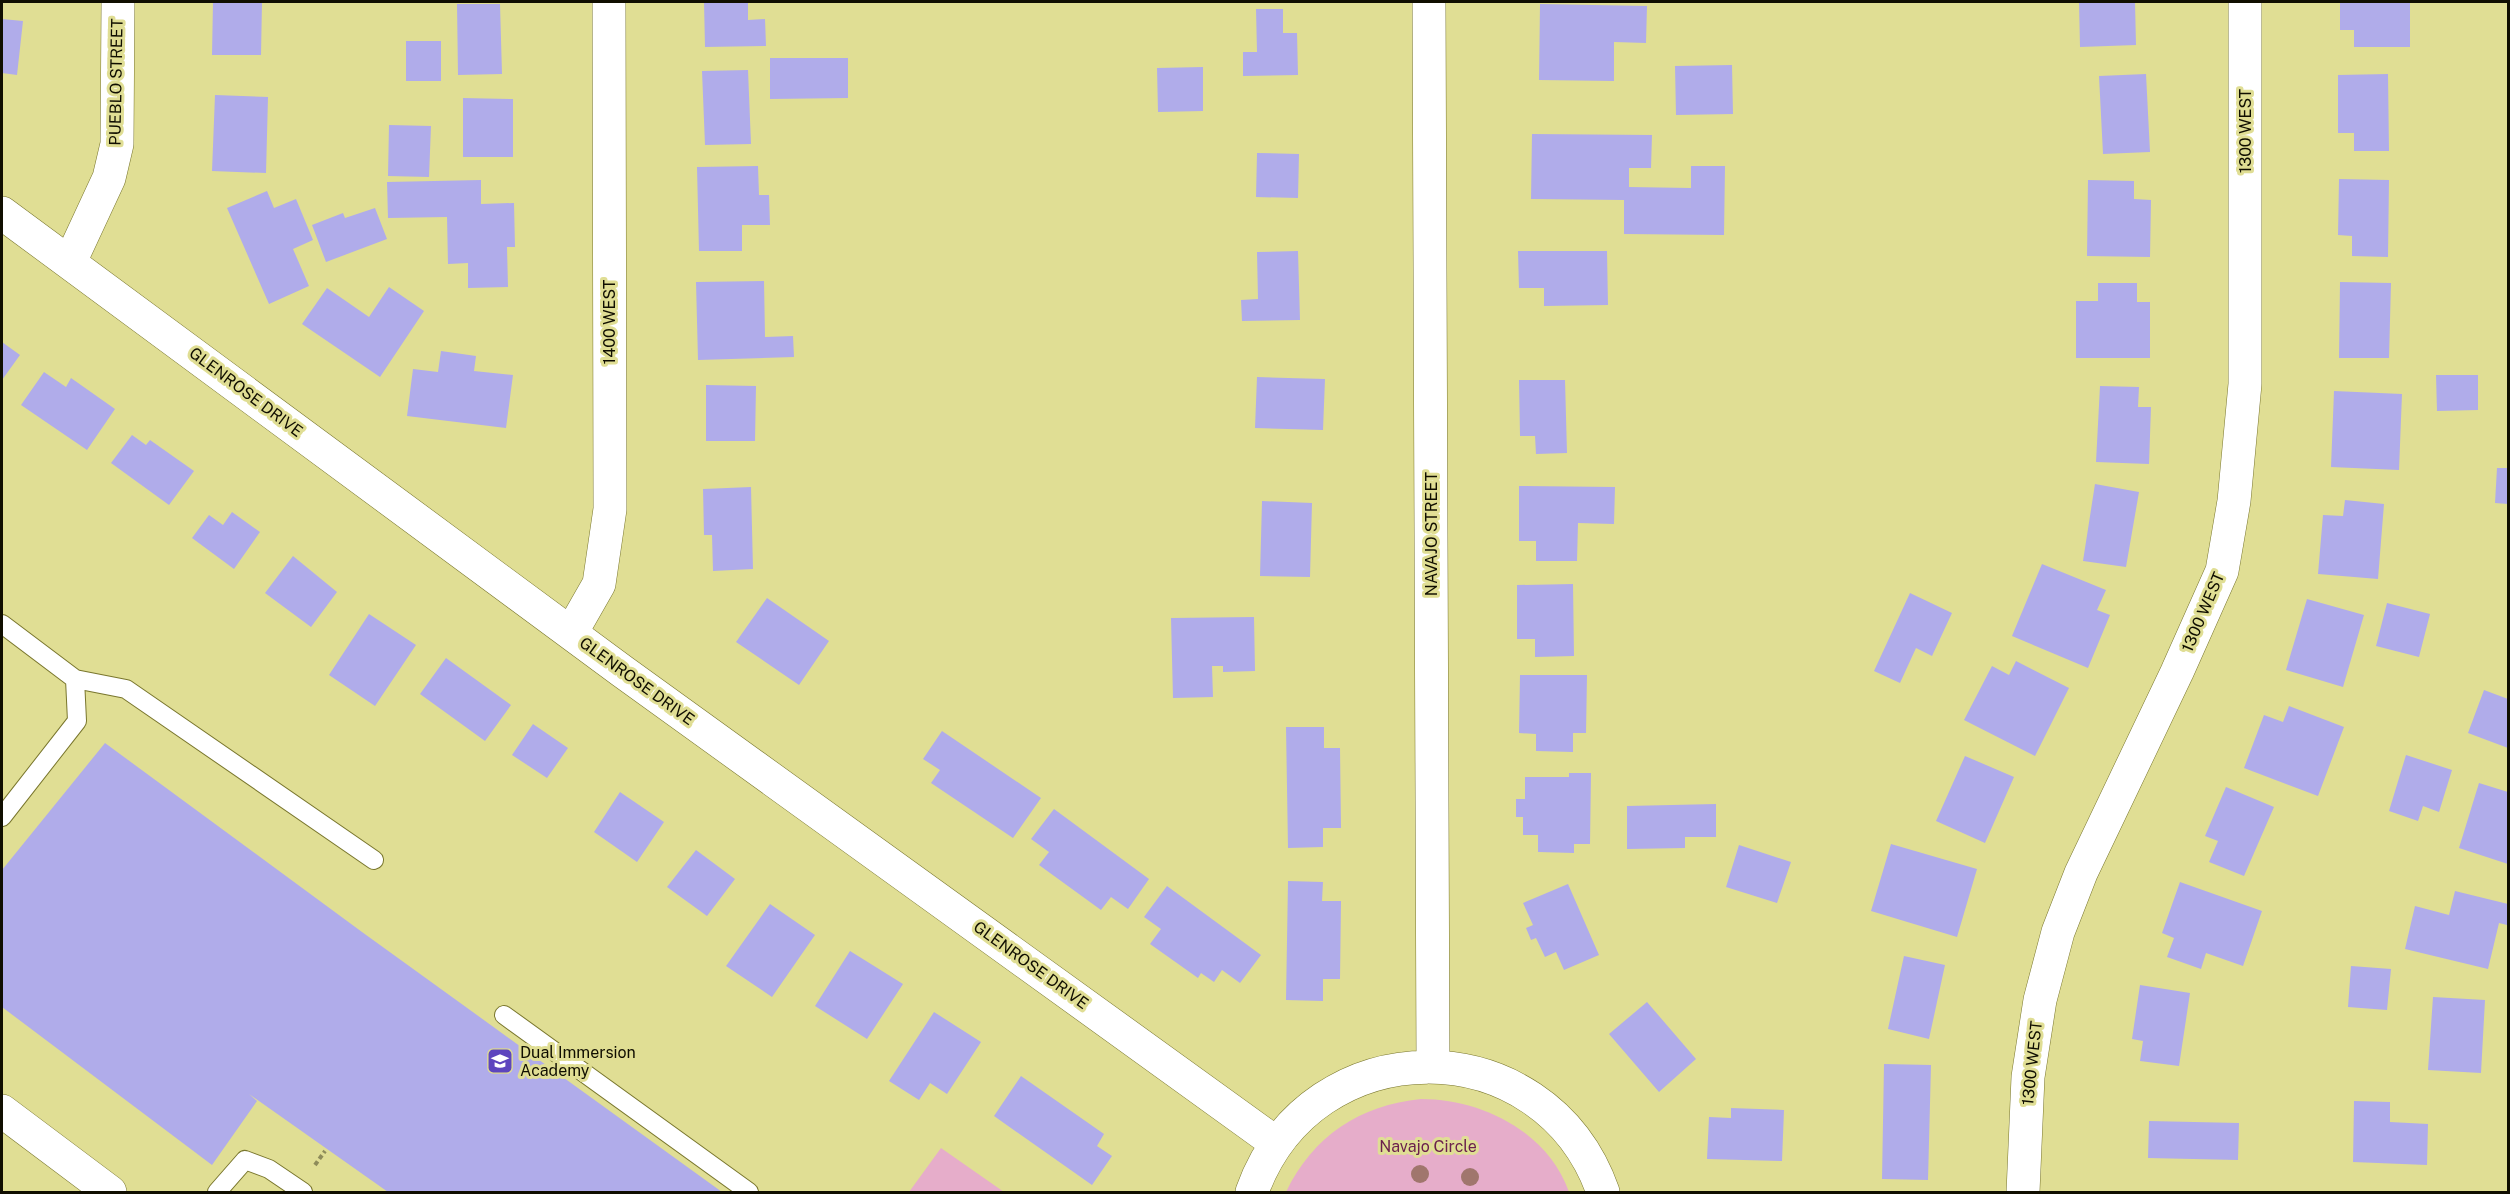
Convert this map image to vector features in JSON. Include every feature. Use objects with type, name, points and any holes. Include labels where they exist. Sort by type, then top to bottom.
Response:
[{"type":"street","name":"PUEBLO STREET","points":[[70,262],[109,178],[117,144],[118,2]]},
{"type":"street","name":"1400 WEST","points":[[571,633],[599,585],[610,509],[609,2]]},
{"type":"street","name":"NAVAJO STREET","points":[[1429,2],[1433,1066]]},
{"type":"street","name":"1300 WEST","points":[[2023,1192],[2028,1077],[2040,1000],[2058,932],[2081,873],[2182,662],[2222,571],[2234,501],[2246,384],[2245,2]]},
{"type":"street","name":"GLENROSE DRIVE","points":[[2,213],[571,633],[1276,1143]]},
{"type":"street","points":[[1252,1192],[1276,1143],[1303,1114],[1326,1096],[1377,1073],[1406,1067],[1433,1066],[1474,1072],[1502,1082],[1529,1097],[1553,1115],[1574,1138],[1591,1163],[1603,1192]]},
{"type":"street","points":[[2,1111],[110,1192]]},
{"type":"lane","points":[[2,624],[75,679],[126,689],[374,860]]},
{"type":"lane","points":[[2,817],[77,721],[75,679]]},
{"type":"lane","points":[[504,1015],[749,1192]]},
{"type":"lane","points":[[217,1192],[245,1160],[269,1169],[303,1192]]},
{"type":"green space","name":"Navajo Circle","points":[[1421,1099],[1467,1105],[1510,1123],[1546,1152],[1569,1192],[1286,1192],[1310,1155],[1341,1127],[1378,1108]]},
{"type":"green space","points":[[941,1148],[1004,1192],[909,1192]]},
{"type":"building","points":[[213,2],[262,2],[261,55],[212,55]]},
{"type":"building","points":[[704,2],[748,2],[748,20],[765,19],[766,46],[705,47]]},
{"type":"building","points":[[2079,2],[2135,2],[2136,45],[2080,47]]},
{"type":"building","points":[[2340,2],[2410,2],[2410,47],[2354,47],[2354,30],[2340,30]]},
{"type":"building","points":[[457,4],[500,4],[502,74],[458,75]]},
{"type":"building","points":[[1540,4],[1647,6],[1646,43],[1614,42],[1614,81],[1539,80]]},
{"type":"building","points":[[1256,9],[1283,9],[1283,33],[1297,33],[1298,75],[1243,76],[1243,52],[1257,52]]},
{"type":"building","points":[[2,19],[23,21],[17,75],[2,73]]},
{"type":"building","points":[[406,41],[441,41],[441,81],[406,81]]},
{"type":"building","points":[[770,58],[848,58],[848,98],[770,99]]},
{"type":"building","points":[[1732,65],[1733,114],[1676,115],[1675,66]]},
{"type":"building","points":[[1203,67],[1203,111],[1158,112],[1157,68]]},
{"type":"building","points":[[748,70],[751,144],[705,145],[702,71]]},
{"type":"building","points":[[2146,74],[2150,152],[2103,154],[2099,76]]},
{"type":"building","points":[[2388,74],[2389,151],[2354,151],[2354,133],[2338,133],[2338,75]]},
{"type":"building","points":[[215,95],[268,97],[266,173],[212,171]]},
{"type":"building","points":[[463,98],[513,99],[513,157],[463,157]]},
{"type":"building","points":[[389,125],[431,126],[429,177],[388,176]]},
{"type":"building","points":[[1532,134],[1652,135],[1651,168],[1629,168],[1629,187],[1691,188],[1691,166],[1725,166],[1724,235],[1624,234],[1624,200],[1531,199]]},
{"type":"building","points":[[1257,153],[1299,154],[1298,198],[1256,197]]},
{"type":"building","points":[[758,166],[759,195],[769,195],[770,225],[742,225],[742,251],[699,251],[697,167]]},
{"type":"building","points":[[2339,179],[2389,180],[2388,257],[2352,256],[2352,236],[2338,235]]},
{"type":"building","points":[[481,180],[481,204],[514,203],[515,247],[507,247],[508,287],[468,288],[468,263],[448,264],[447,217],[388,218],[387,182]]},
{"type":"building","points":[[2088,180],[2134,181],[2134,199],[2151,200],[2150,257],[2087,256]]},
{"type":"building","points":[[267,191],[274,208],[296,199],[313,240],[293,249],[309,286],[269,304],[227,208]]},
{"type":"building","points":[[375,208],[387,239],[326,262],[312,225],[343,213],[345,218]]},
{"type":"building","points":[[1298,251],[1300,320],[1242,321],[1241,300],[1258,299],[1257,252]]},
{"type":"building","points":[[1518,251],[1607,251],[1608,305],[1544,306],[1544,288],[1519,288]]},
{"type":"building","points":[[764,281],[765,337],[793,336],[794,357],[698,360],[696,282]]},
{"type":"building","points":[[2340,282],[2391,283],[2389,358],[2339,358]]},
{"type":"building","points":[[2098,283],[2137,283],[2137,302],[2150,302],[2150,358],[2076,358],[2076,301],[2098,301]]},
{"type":"building","points":[[389,287],[424,311],[380,377],[302,324],[327,288],[369,317]]},
{"type":"building","points":[[2,342],[20,355],[2,380]]},
{"type":"building","points":[[441,351],[476,356],[474,371],[513,375],[506,428],[407,416],[413,369],[438,372]]},
{"type":"building","points":[[44,372],[66,387],[71,378],[115,409],[87,450],[21,405]]},
{"type":"building","points":[[2436,375],[2478,375],[2478,410],[2437,411]]},
{"type":"building","points":[[1257,377],[1325,379],[1323,430],[1255,428]]},
{"type":"building","points":[[1519,380],[1565,380],[1567,453],[1536,454],[1535,436],[1520,436]]},
{"type":"building","points":[[706,385],[756,386],[755,441],[706,441]]},
{"type":"building","points":[[2100,386],[2139,387],[2138,407],[2151,407],[2149,464],[2096,462]]},
{"type":"building","points":[[2334,391],[2402,394],[2399,470],[2331,467]]},
{"type":"building","points":[[132,435],[146,445],[150,440],[194,471],[169,505],[111,463]]},
{"type":"building","points":[[2497,468],[2508,468],[2508,504],[2495,503]]},
{"type":"building","points":[[2095,484],[2139,492],[2126,567],[2083,561]]},
{"type":"building","points":[[1519,486],[1615,487],[1614,524],[1578,523],[1577,561],[1536,561],[1536,541],[1519,541]]},
{"type":"building","points":[[751,487],[753,569],[713,571],[712,535],[704,535],[703,489]]},
{"type":"building","points":[[2345,500],[2384,504],[2378,579],[2318,574],[2323,515],[2343,516]]},
{"type":"building","points":[[1262,501],[1312,503],[1310,577],[1260,576]]},
{"type":"building","points":[[232,512],[260,532],[234,569],[192,538],[209,515],[223,525]]},
{"type":"building","points":[[293,556],[337,592],[311,627],[265,593]]},
{"type":"building","points":[[2042,564],[2106,590],[2097,610],[2110,615],[2088,668],[2012,636]]},
{"type":"building","points":[[1573,584],[1574,656],[1535,657],[1535,639],[1517,639],[1517,585]]},
{"type":"building","points":[[1910,593],[1952,613],[1932,656],[1916,648],[1900,683],[1874,671]]},
{"type":"building","points":[[767,598],[829,641],[799,685],[736,642]]},
{"type":"building","points":[[2307,599],[2364,615],[2343,687],[2286,670]]},
{"type":"building","points":[[2387,603],[2430,614],[2419,657],[2376,646]]},
{"type":"building","points":[[369,614],[416,645],[375,706],[329,675]]},
{"type":"building","points":[[1254,617],[1255,671],[1223,672],[1223,666],[1212,666],[1213,697],[1173,698],[1171,618]]},
{"type":"building","points":[[446,658],[511,705],[485,741],[420,694]]},
{"type":"building","points":[[2016,661],[2069,688],[2035,756],[1964,720],[1992,666],[2009,675]]},
{"type":"building","points":[[1520,675],[1587,675],[1586,733],[1573,733],[1573,752],[1536,751],[1536,734],[1519,733]]},
{"type":"building","points":[[2484,690],[2508,699],[2508,748],[2468,733]]},
{"type":"building","points":[[2289,706],[2344,727],[2318,796],[2244,768],[2264,715],[2283,722]]},
{"type":"building","points":[[533,724],[568,748],[547,778],[512,755]]},
{"type":"building","points":[[1286,727],[1324,727],[1324,748],[1340,748],[1341,828],[1323,828],[1323,847],[1288,848]]},
{"type":"building","points":[[942,731],[1041,798],[1013,838],[931,783],[940,770],[923,759]]},
{"type":"building","points":[[105,743],[722,1192],[388,1192],[249,1094],[257,1101],[212,1165],[2,1007],[2,870]]},
{"type":"building","points":[[2406,755],[2452,770],[2439,812],[2423,806],[2418,821],[2389,811]]},
{"type":"building","points":[[1965,756],[2014,777],[1985,843],[1936,821]]},
{"type":"building","points":[[1569,773],[1591,773],[1590,844],[1574,844],[1574,853],[1538,852],[1538,835],[1523,835],[1523,817],[1516,817],[1516,799],[1525,799],[1525,777],[1569,777]]},
{"type":"building","points":[[2479,783],[2508,792],[2508,864],[2459,848]]},
{"type":"building","points":[[2226,787],[2274,807],[2244,876],[2209,862],[2218,841],[2205,836]]},
{"type":"building","points":[[620,792],[664,822],[637,862],[594,832]]},
{"type":"building","points":[[1716,804],[1716,837],[1685,837],[1685,848],[1627,849],[1627,806]]},
{"type":"building","points":[[1054,809],[1149,879],[1128,909],[1111,897],[1101,910],[1039,865],[1049,852],[1031,839]]},
{"type":"building","points":[[1891,844],[1977,869],[1957,937],[1871,911]]},
{"type":"building","points":[[1739,845],[1791,862],[1777,903],[1726,887]]},
{"type":"building","points":[[696,850],[735,879],[707,916],[667,887]]},
{"type":"building","points":[[1288,881],[1323,882],[1322,901],[1341,901],[1340,979],[1323,979],[1323,1001],[1286,1000]]},
{"type":"building","points":[[2180,882],[2262,911],[2243,966],[2206,953],[2201,969],[2167,957],[2174,938],[2162,933]]},
{"type":"building","points":[[1568,884],[1599,955],[1564,970],[1556,952],[1545,957],[1536,938],[1531,940],[1526,928],[1533,925],[1523,903]]},
{"type":"building","points":[[1167,886],[1261,955],[1240,983],[1222,970],[1214,982],[1201,973],[1198,978],[1150,944],[1161,929],[1144,917]]},
{"type":"building","points":[[2455,891],[2508,904],[2507,925],[2499,923],[2488,969],[2405,949],[2415,906],[2449,915]]},
{"type":"building","points":[[770,904],[815,935],[772,997],[726,966]]},
{"type":"building","points":[[850,951],[903,984],[867,1039],[815,1006]]},
{"type":"building","points":[[1904,956],[1945,965],[1929,1039],[1888,1029]]},
{"type":"building","points":[[2351,966],[2391,969],[2387,1010],[2348,1007]]},
{"type":"building","points":[[2140,985],[2190,993],[2179,1066],[2140,1061],[2143,1041],[2132,1039]]},
{"type":"building","points":[[2433,997],[2485,1000],[2481,1073],[2428,1070]]},
{"type":"building","points":[[1647,1002],[1696,1059],[1659,1092],[1609,1034]]},
{"type":"building","points":[[934,1012],[981,1042],[947,1094],[930,1083],[919,1100],[889,1081]]},
{"type":"building","points":[[1884,1064],[1931,1065],[1928,1180],[1882,1179]]},
{"type":"building","points":[[1021,1076],[1104,1134],[1097,1146],[1112,1156],[1092,1185],[994,1116]]},
{"type":"building","points":[[2354,1101],[2390,1102],[2390,1122],[2428,1124],[2427,1165],[2353,1162]]},
{"type":"building","points":[[1731,1108],[1784,1110],[1782,1161],[1707,1159],[1709,1117],[1731,1118]]},
{"type":"building","points":[[2149,1121],[2239,1123],[2238,1160],[2148,1158]]},
{"type":"place","name":"Dual Immersion Academy","points":[[500,1061]]}]
